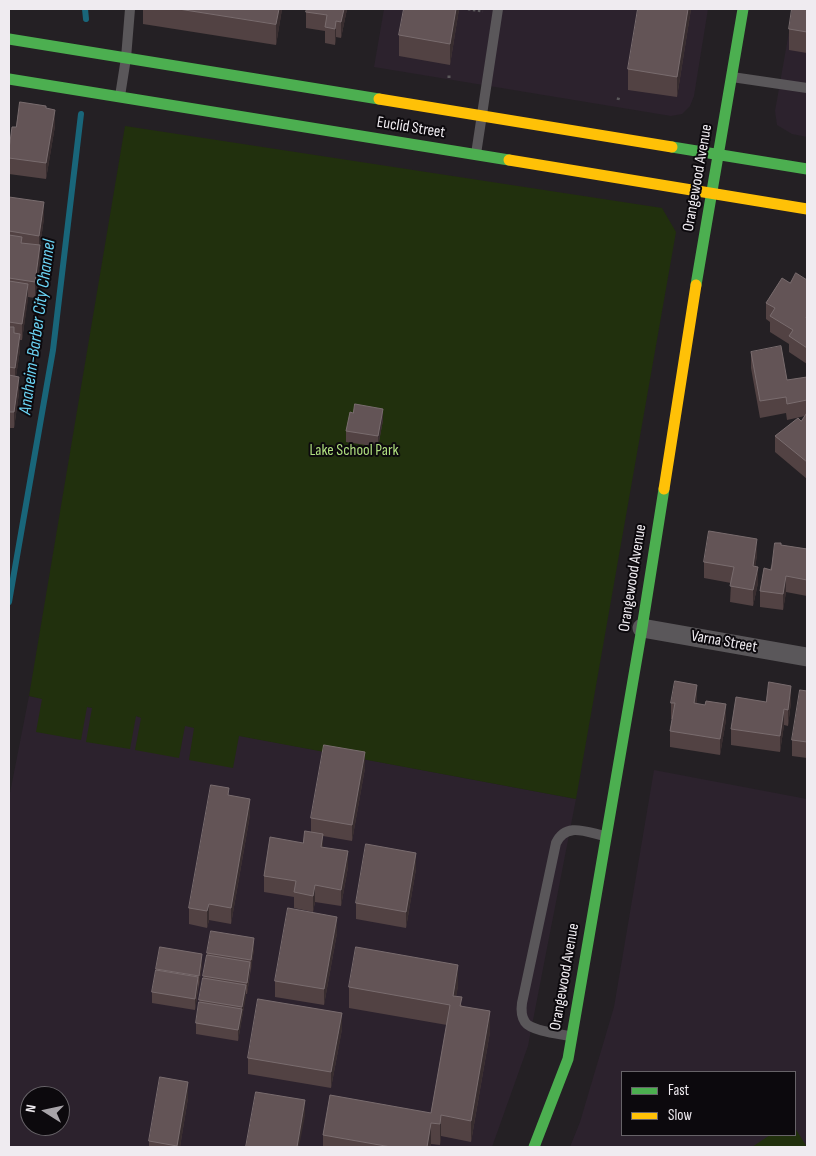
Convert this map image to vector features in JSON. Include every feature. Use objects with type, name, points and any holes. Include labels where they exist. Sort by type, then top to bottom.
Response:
[{"type":"main road","name":"Orangewood Avenue","points":[[534,1147],[568,1059],[642,628],[711,193],[743,9]]},
{"type":"main road","name":"Euclid Street","points":[[9,39],[807,169]]},
{"type":"main road","name":"Euclid Street","points":[[9,79],[807,209]]},
{"type":"street","name":"Varna Street","points":[[642,628],[807,656]]},
{"type":"lane","points":[[120,97],[126,58],[130,9]]},
{"type":"lane","points":[[476,155],[498,9]]},
{"type":"lane","points":[[732,77],[807,88]]},
{"type":"lane","points":[[572,1037],[534,1028],[526,1024],[521,1014],[522,1003],[556,843],[560,835],[565,831],[573,830],[606,836]]},
{"type":"path","points":[[468,9],[484,11]]},
{"type":"shaded area","points":[[384,9],[708,9],[694,96],[690,106],[682,114],[671,116],[374,67]]},
{"type":"shaded area","points":[[793,9],[807,9],[807,137],[792,134],[777,125],[775,111]]},
{"type":"shaded area","points":[[29,696],[576,799],[528,1046],[492,1147],[9,1147],[9,798]]},
{"type":"shaded area","points":[[654,770],[807,799],[807,1147],[570,1147],[580,1122],[614,1007]]},
{"type":"green space","name":"Lake School Park","points":[[125,126],[662,208],[676,232],[576,799],[239,736],[233,768],[189,760],[194,728],[185,726],[179,758],[135,750],[141,718],[136,716],[130,749],[86,742],[92,708],[87,707],[81,740],[36,732],[42,699],[29,696]]},
{"type":"green space","points":[[796,1130],[807,1147],[752,1147],[768,1136],[796,1136]]},
{"type":"building","points":[[179,9],[279,9],[276,24]]},
{"type":"building","points":[[307,9],[344,9],[341,22],[336,21],[335,29],[325,27],[327,15],[306,12]]},
{"type":"building","points":[[404,9],[456,9],[450,44],[399,35]]},
{"type":"building","points":[[638,9],[688,9],[677,77],[628,69]]},
{"type":"building","points":[[792,9],[807,9],[807,32],[789,29]]},
{"type":"building","points":[[20,102],[46,106],[46,108],[55,110],[46,163],[9,158],[12,127],[16,127]]},
{"type":"building","points":[[9,197],[44,202],[39,236],[9,231]]},
{"type":"building","points":[[9,235],[22,237],[21,243],[40,245],[35,282],[9,278]]},
{"type":"building","points":[[796,273],[807,280],[807,348],[789,336],[793,330],[770,316],[775,308],[766,303],[782,278],[790,283]]},
{"type":"building","points":[[9,281],[28,284],[22,324],[9,322]]},
{"type":"building","points":[[9,327],[14,327],[14,333],[20,334],[15,368],[9,367]]},
{"type":"building","points":[[781,346],[787,380],[807,377],[807,400],[787,404],[786,397],[760,401],[751,352]]},
{"type":"building","points":[[9,375],[19,377],[14,412],[9,412]]},
{"type":"building","points":[[355,404],[383,409],[378,436],[346,431],[350,412],[353,413]]},
{"type":"building","points":[[807,413],[807,462],[775,436],[798,418],[801,421]]},
{"type":"building","points":[[709,531],[757,539],[753,566],[758,567],[753,590],[730,586],[734,567],[704,562]]},
{"type":"building","points":[[775,543],[807,549],[807,580],[786,576],[783,594],[760,591],[764,568],[771,570]]},
{"type":"building","points":[[675,681],[697,685],[694,703],[705,705],[706,701],[726,704],[720,739],[670,731],[675,703],[671,703]]},
{"type":"building","points":[[769,682],[791,686],[788,710],[784,709],[780,736],[731,729],[736,697],[766,702]]},
{"type":"building","points":[[800,690],[807,691],[807,742],[792,740]]},
{"type":"building","points":[[324,745],[365,752],[352,825],[311,818]]},
{"type":"building","points":[[211,785],[229,788],[228,795],[250,799],[231,908],[209,904],[207,911],[189,908]]},
{"type":"building","points":[[305,831],[323,834],[321,847],[348,851],[341,890],[315,885],[313,896],[294,892],[296,881],[264,876],[270,837],[303,843]]},
{"type":"building","points":[[366,844],[416,853],[406,912],[356,903]]},
{"type":"building","points":[[288,908],[337,917],[324,989],[275,981]]},
{"type":"building","points":[[211,931],[254,938],[251,960],[207,953]]},
{"type":"building","points":[[160,947],[202,954],[199,976],[156,969]]},
{"type":"building","points":[[356,947],[458,965],[453,996],[462,997],[460,1006],[490,1011],[471,1121],[441,1115],[440,1124],[431,1123],[427,1147],[391,1147],[323,1135],[330,1095],[431,1113],[450,1005],[349,987]]},
{"type":"building","points":[[207,955],[250,962],[247,983],[203,976]]},
{"type":"building","points":[[156,970],[198,977],[195,999],[152,992]]},
{"type":"building","points":[[203,978],[246,985],[242,1007],[199,1000]]},
{"type":"building","points":[[258,999],[342,1013],[331,1072],[248,1058]]},
{"type":"building","points":[[199,1002],[242,1009],[238,1030],[196,1023]]},
{"type":"building","points":[[160,1077],[188,1082],[177,1146],[149,1141]]},
{"type":"building","points":[[256,1092],[305,1100],[297,1147],[246,1147]]},
{"type":"waterway","name":"Anaheim-Barber City Channel","points":[[85,9],[86,19]]},
{"type":"waterway","name":"Anaheim-Barber City Channel","points":[[9,602],[53,350],[81,114]]},
{"type":"traffic: fast","points":[[696,285],[743,9]]},
{"type":"traffic: fast","points":[[9,39],[379,99]]},
{"type":"traffic: fast","points":[[9,79],[509,160]]},
{"type":"traffic: fast","points":[[672,147],[807,169]]},
{"type":"traffic: fast","points":[[534,1147],[568,1059],[664,489]]},
{"type":"traffic: slow","points":[[379,99],[672,147]]},
{"type":"traffic: slow","points":[[509,160],[807,209]]},
{"type":"traffic: slow","points":[[664,489],[696,285]]}]
